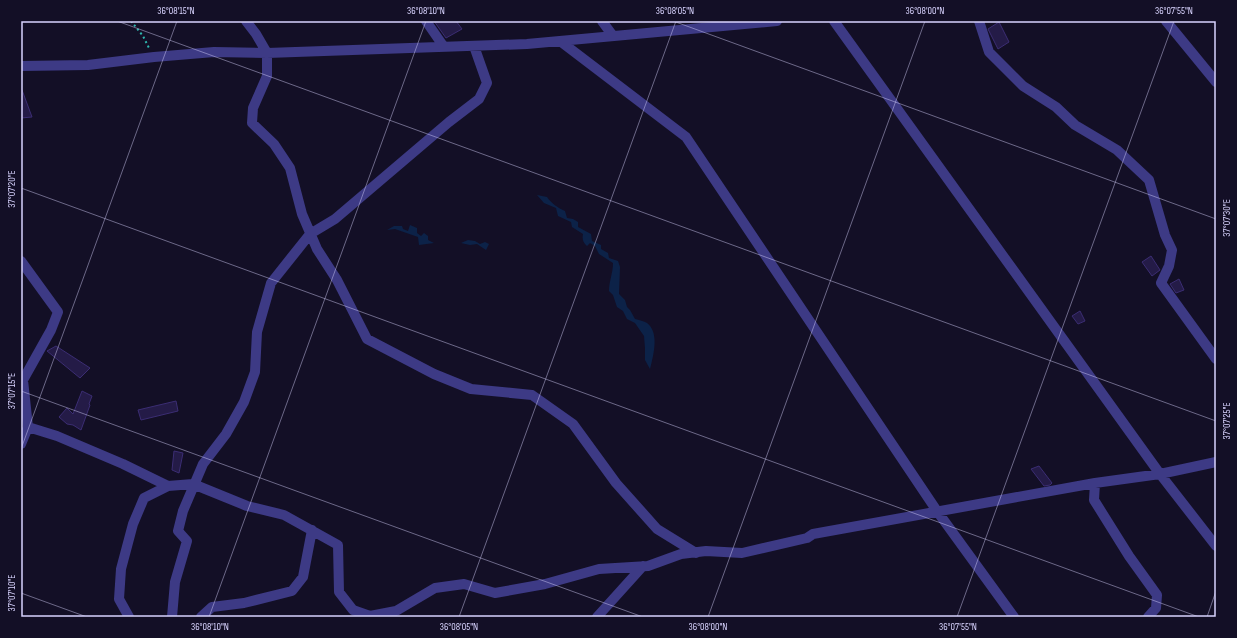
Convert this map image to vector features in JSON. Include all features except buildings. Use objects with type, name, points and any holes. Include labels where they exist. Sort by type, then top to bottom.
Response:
[{"type":"street","points":[[246,21],[256,34],[267,53],[267,76],[253,108],[252,123],[274,144],[290,168],[302,214],[310,234],[317,249],[337,280],[367,339],[434,374],[471,389],[532,395],[573,424],[616,483],[657,528],[696,553]]},
{"type":"street","points":[[426,21],[444,47]]},
{"type":"street","points":[[602,21],[613,36]]},
{"type":"street","points":[[21,66],[88,65],[214,52],[267,53],[528,44],[778,21]]},
{"type":"street","points":[[834,21],[1160,474],[1216,546]]},
{"type":"street","points":[[979,21],[988,52],[1023,86],[1056,107],[1075,125],[1117,150],[1149,180],[1165,235],[1172,250],[1169,266],[1161,283],[1216,359]]},
{"type":"street","points":[[1166,21],[1216,82]]},
{"type":"street","points":[[560,41],[686,137],[937,512],[1014,617]]},
{"type":"street","points":[[172,617],[174,582],[187,541],[178,531],[183,511],[193,484],[203,464],[226,434],[244,402],[255,372],[257,332],[271,283],[310,234],[335,219],[449,122],[479,99],[487,83],[474,46]]},
{"type":"street","points":[[21,261],[58,312],[51,330],[23,380],[28,426],[21,444]]},
{"type":"street","points":[[28,426],[57,436],[123,464],[168,486]]},
{"type":"street","points":[[129,617],[120,599],[121,569],[133,524],[144,498],[168,486],[193,484],[247,506],[284,514],[338,545],[339,592],[353,610],[370,616],[396,611],[436,588],[464,584],[495,593],[545,584],[599,568],[648,566],[681,554],[706,551],[742,553],[807,538],[813,534],[1095,484],[1160,474],[1216,462]]},
{"type":"street","points":[[1095,484],[1094,500],[1129,556],[1157,595],[1156,608],[1148,617]]},
{"type":"street","points":[[201,617],[212,607],[244,603],[292,591],[303,577],[312,530]]},
{"type":"street","points":[[597,617],[643,566]]},
{"type":"path","points":[[131,21],[143,36],[154,57]]},
{"type":"water","points":[[537,195],[547,197],[555,205],[565,211],[567,218],[578,222],[578,227],[591,234],[592,241],[601,245],[601,249],[608,253],[609,258],[618,261],[620,267],[619,294],[625,300],[627,307],[635,319],[647,323],[651,327],[653,333],[653,358],[650,369],[645,360],[644,336],[635,323],[627,319],[623,311],[617,307],[613,295],[609,291],[613,263],[599,254],[595,246],[590,243],[587,246],[583,241],[583,234],[572,227],[571,222],[558,216],[556,208],[544,203]]},
{"type":"water","points":[[410,225],[417,228],[417,233],[421,236],[424,233],[428,236],[428,240],[434,243],[419,245],[418,237],[395,229],[387,230],[394,226],[402,226],[403,229],[408,231]]},
{"type":"water","points":[[468,240],[475,241],[480,244],[485,242],[489,244],[486,250],[477,244],[470,245],[461,243]]}]
